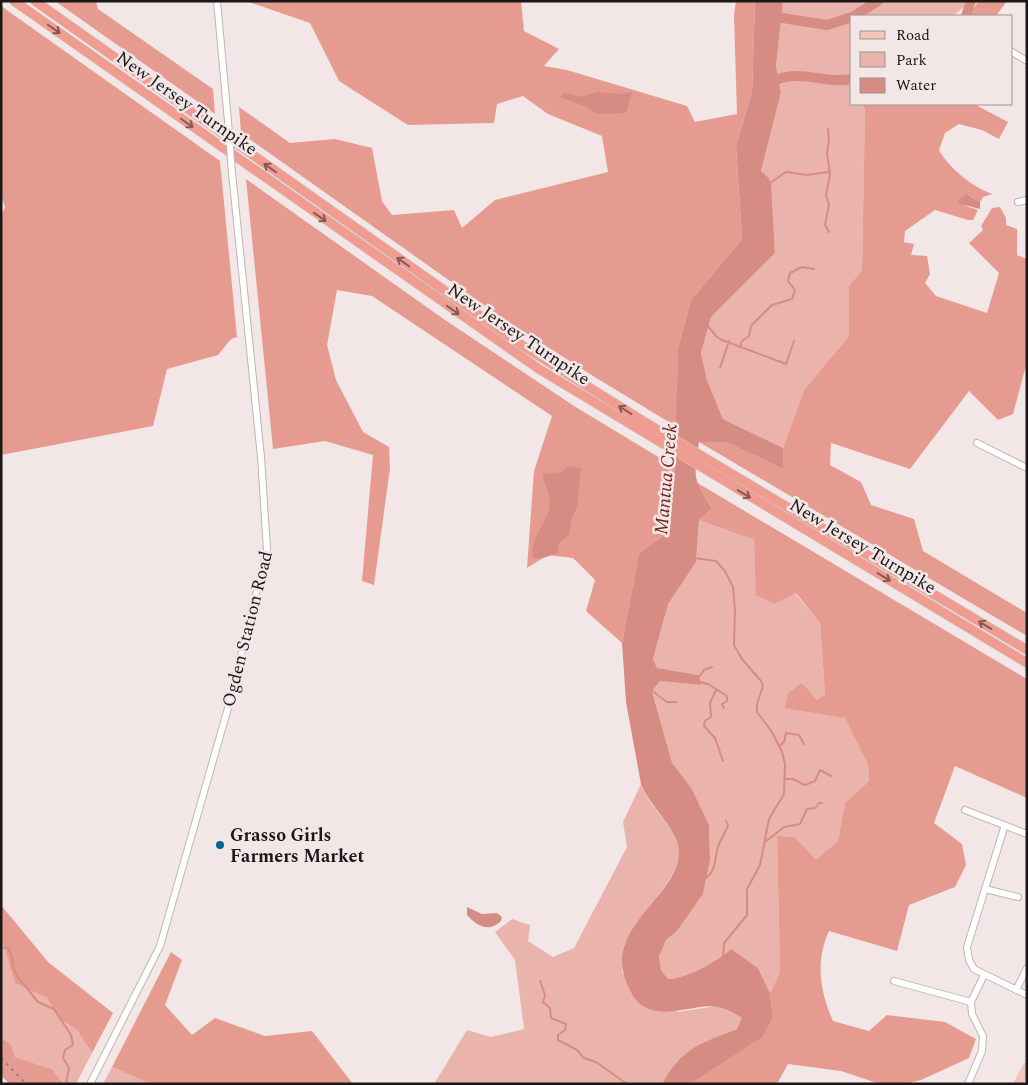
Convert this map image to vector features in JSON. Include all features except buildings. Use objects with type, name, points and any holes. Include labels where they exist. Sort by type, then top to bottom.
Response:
[{"type":"highway","name":"New Jersey Turnpike","points":[[14,1],[493,338],[702,469],[1027,663]]},
{"type":"highway","name":"New Jersey Turnpike","points":[[34,1],[469,308],[577,381],[1027,650]]},
{"type":"main road","points":[[1018,1084],[1027,1067]]},
{"type":"street","name":"Ogden Station Road","points":[[90,1084],[160,946],[228,708],[267,550],[261,457],[232,173],[217,1]]},
{"type":"street","points":[[1013,53],[1027,61]]},
{"type":"street","points":[[1018,202],[1027,200]]},
{"type":"street","points":[[977,444],[1027,468]]},
{"type":"street","points":[[966,810],[1027,834]]},
{"type":"street","points":[[1005,825],[967,947],[969,960],[974,969],[1027,995]]},
{"type":"street","points":[[985,889],[1018,897]]},
{"type":"street","points":[[1016,990],[1027,968]]},
{"type":"street","points":[[968,1084],[982,1051],[983,1036],[972,1014],[971,1002],[984,975]]},
{"type":"street","points":[[894,981],[971,1002]]},
{"type":"green space","points":[[783,1],[965,1],[965,6],[954,15],[850,15],[850,105],[863,105],[865,107],[862,270],[849,286],[849,336],[804,390],[783,448],[723,419],[707,380],[701,353],[711,317],[775,253],[769,178],[761,171],[781,93],[776,66]]},
{"type":"green space","points":[[699,520],[754,540],[757,595],[774,604],[795,593],[820,623],[825,694],[818,700],[788,693],[845,718],[868,765],[869,781],[845,803],[838,841],[816,861],[795,837],[777,836],[780,972],[770,993],[758,968],[732,950],[702,969],[668,979],[661,970],[659,957],[666,940],[677,931],[703,894],[710,860],[709,825],[692,789],[672,764],[652,690],[660,681],[701,685],[699,675],[657,668],[653,659],[668,603],[696,562]]},
{"type":"green space","points":[[641,784],[677,841],[679,850],[678,861],[666,885],[629,935],[623,949],[622,973],[678,1012],[717,1006],[743,1018],[737,1029],[693,1048],[677,1062],[662,1084],[434,1084],[467,1030],[491,1037],[524,1029],[515,960],[495,932],[512,919],[530,925],[528,941],[553,957],[574,948],[627,847],[623,822]]},
{"type":"green space","points":[[1,944],[4,946],[16,983],[47,998],[58,1018],[77,1030],[92,1053],[76,1084],[64,1084],[52,1069],[15,1057],[11,1044],[1,1038]]},
{"type":"green space","points":[[112,1067],[150,1084],[103,1084]]},
{"type":"shaded area","points":[[55,1],[96,1],[98,9],[213,89],[215,114]]},
{"type":"shaded area","points":[[246,1],[521,1],[524,31],[559,49],[544,66],[567,70],[687,106],[695,122],[737,114],[734,15],[736,1],[755,1],[752,92],[736,146],[742,239],[691,300],[678,348],[677,427],[498,315],[241,133],[239,107],[290,143],[335,139],[372,148],[382,201],[392,215],[454,210],[462,228],[495,200],[608,172],[602,136],[548,114],[523,96],[497,104],[494,123],[408,125],[339,81],[310,23]]},
{"type":"shaded area","points":[[978,1],[1007,1],[997,15],[971,15]]},
{"type":"shaded area","points":[[1,6],[220,161],[237,337],[231,339],[218,355],[167,369],[153,426],[1,455],[1,217],[5,207],[1,195]]},
{"type":"shaded area","points":[[863,105],[976,105],[1008,122],[999,139],[982,130],[959,124],[945,133],[939,150],[943,157],[969,182],[993,194],[983,197],[980,202],[968,195],[963,205],[978,210],[973,220],[935,210],[905,231],[904,242],[914,244],[911,255],[927,256],[930,274],[925,283],[936,296],[987,313],[999,273],[969,243],[983,230],[981,226],[992,208],[1000,207],[1006,218],[1006,225],[1017,229],[1017,255],[1027,259],[1027,362],[1013,414],[998,420],[969,391],[910,469],[831,443],[830,465],[861,482],[871,505],[914,519],[923,551],[1027,613],[1027,636],[699,442],[726,442],[783,469],[783,448],[804,390],[849,336],[849,286],[862,270],[865,108]]},
{"type":"shaded area","points":[[246,179],[445,320],[574,406],[675,467],[669,532],[639,553],[622,643],[586,611],[595,580],[573,558],[548,555],[527,568],[534,471],[552,416],[372,296],[337,290],[327,345],[336,380],[363,432],[389,447],[390,468],[374,585],[362,581],[373,455],[325,441],[273,449]]},
{"type":"shaded area","points":[[696,482],[1027,679],[1027,798],[955,766],[934,823],[962,844],[966,865],[955,887],[909,905],[897,951],[829,931],[825,942],[821,965],[822,988],[833,1021],[869,1031],[887,1015],[945,1022],[976,1039],[969,1058],[921,1080],[905,1084],[880,1084],[841,1071],[788,1064],[777,1084],[690,1084],[773,1017],[770,993],[780,972],[777,836],[795,837],[816,860],[838,841],[845,803],[869,781],[868,765],[845,718],[785,708],[788,693],[802,683],[817,700],[825,694],[820,623],[796,593],[774,604],[756,595],[754,540],[699,520],[712,508]]},
{"type":"shaded area","points":[[1,905],[48,962],[113,1013],[92,1053],[77,1030],[58,1018],[47,998],[15,983],[4,946],[1,944]]},
{"type":"shaded area","points":[[171,952],[182,960],[165,1005],[192,1035],[215,1018],[265,1036],[312,1031],[353,1084],[150,1084],[112,1067]]},
{"type":"shaded area","points":[[1,1038],[11,1044],[15,1057],[52,1069],[64,1084],[9,1084],[1,1075]]},
{"type":"water","points":[[755,1],[783,1],[776,66],[781,93],[761,171],[769,178],[771,185],[775,253],[711,317],[701,353],[707,380],[723,419],[783,448],[783,469],[726,442],[699,442],[696,477],[712,508],[699,520],[696,562],[668,604],[653,659],[657,668],[699,675],[701,685],[660,681],[652,691],[672,763],[692,789],[709,825],[710,860],[703,894],[677,931],[666,940],[659,957],[661,970],[668,979],[683,976],[710,964],[731,949],[758,968],[770,993],[773,1017],[762,1037],[690,1084],[662,1084],[669,1072],[685,1054],[702,1043],[737,1029],[742,1018],[727,1010],[709,1006],[661,1012],[652,1010],[637,1002],[626,981],[622,962],[625,945],[633,929],[676,869],[679,853],[675,836],[650,801],[641,784],[626,702],[622,643],[639,553],[669,532],[675,467],[678,348],[691,300],[742,239],[736,146],[752,92]]},
{"type":"water","points":[[597,92],[620,94],[632,92],[626,113],[597,114],[586,107],[560,97],[565,93],[581,97]]},
{"type":"water","points":[[966,194],[980,202],[980,209],[960,204],[958,200]]},
{"type":"water","points":[[568,466],[581,468],[577,507],[572,517],[569,535],[558,544],[558,553],[543,558],[533,558],[533,545],[547,515],[550,503],[543,474],[562,472]]},
{"type":"water","points":[[467,907],[482,914],[497,913],[502,917],[501,921],[492,927],[483,927],[467,915]]},
{"type":"waterway","name":"Mantua Creek","points":[[856,15],[878,1]]},
{"type":"waterway","name":"Mantua Creek","points":[[966,15],[971,1]]},
{"type":"waterway","name":"Mantua Creek","points":[[770,16],[827,25],[850,18]]},
{"type":"waterway","name":"Mantua Creek","points":[[766,85],[789,76],[829,80],[850,79]]},
{"type":"waterway","points":[[828,129],[827,153],[830,175],[826,195],[829,205],[825,225],[829,232]]},
{"type":"waterway","points":[[770,183],[786,172],[807,175],[828,172]]},
{"type":"waterway","points":[[740,347],[742,341],[749,336],[751,326],[772,305],[792,299],[795,290],[788,281],[790,273],[802,267],[814,269]]},
{"type":"waterway","points":[[707,325],[722,340],[786,364],[794,341]]},
{"type":"waterway","points":[[720,368],[729,341]]},
{"type":"waterway","points":[[694,558],[716,561],[725,571],[733,587],[735,610],[734,645],[742,659],[761,681],[763,686],[757,704],[757,712],[772,732],[782,752],[785,764],[784,794],[769,819],[760,865],[747,889],[747,915],[724,943],[723,959]]},
{"type":"waterway","points":[[698,679],[704,670],[712,667]]},
{"type":"waterway","points":[[700,682],[708,684],[727,696],[727,701],[722,704],[724,708]]},
{"type":"waterway","points":[[651,690],[667,702],[676,702]]},
{"type":"waterway","points":[[716,690],[710,703],[711,717],[705,721],[704,726],[715,738],[723,761]]},
{"type":"waterway","points":[[779,746],[784,742],[786,733],[799,735],[804,744]]},
{"type":"waterway","points":[[785,779],[793,779],[805,785],[815,781],[820,770],[831,776]]},
{"type":"waterway","points":[[765,842],[784,827],[800,824],[807,809],[815,808],[819,803],[822,803]]},
{"type":"waterway","points":[[704,879],[713,869],[719,845],[728,826],[726,821]]},
{"type":"waterway","points":[[1,949],[8,948],[17,976],[38,1002],[54,1009],[71,1035],[73,1045],[65,1050],[63,1058],[69,1068],[66,1084]]},
{"type":"waterway","points":[[540,981],[545,995],[543,1002],[550,1008],[551,1018],[566,1024],[565,1030],[558,1035],[558,1040],[577,1050],[584,1058],[596,1062],[627,1084]]},
{"type":"railway","points":[[1,1058],[26,1084]]},
{"type":"place","name":"Grasso Girls Farmers Market","points":[[220,845]]}]
